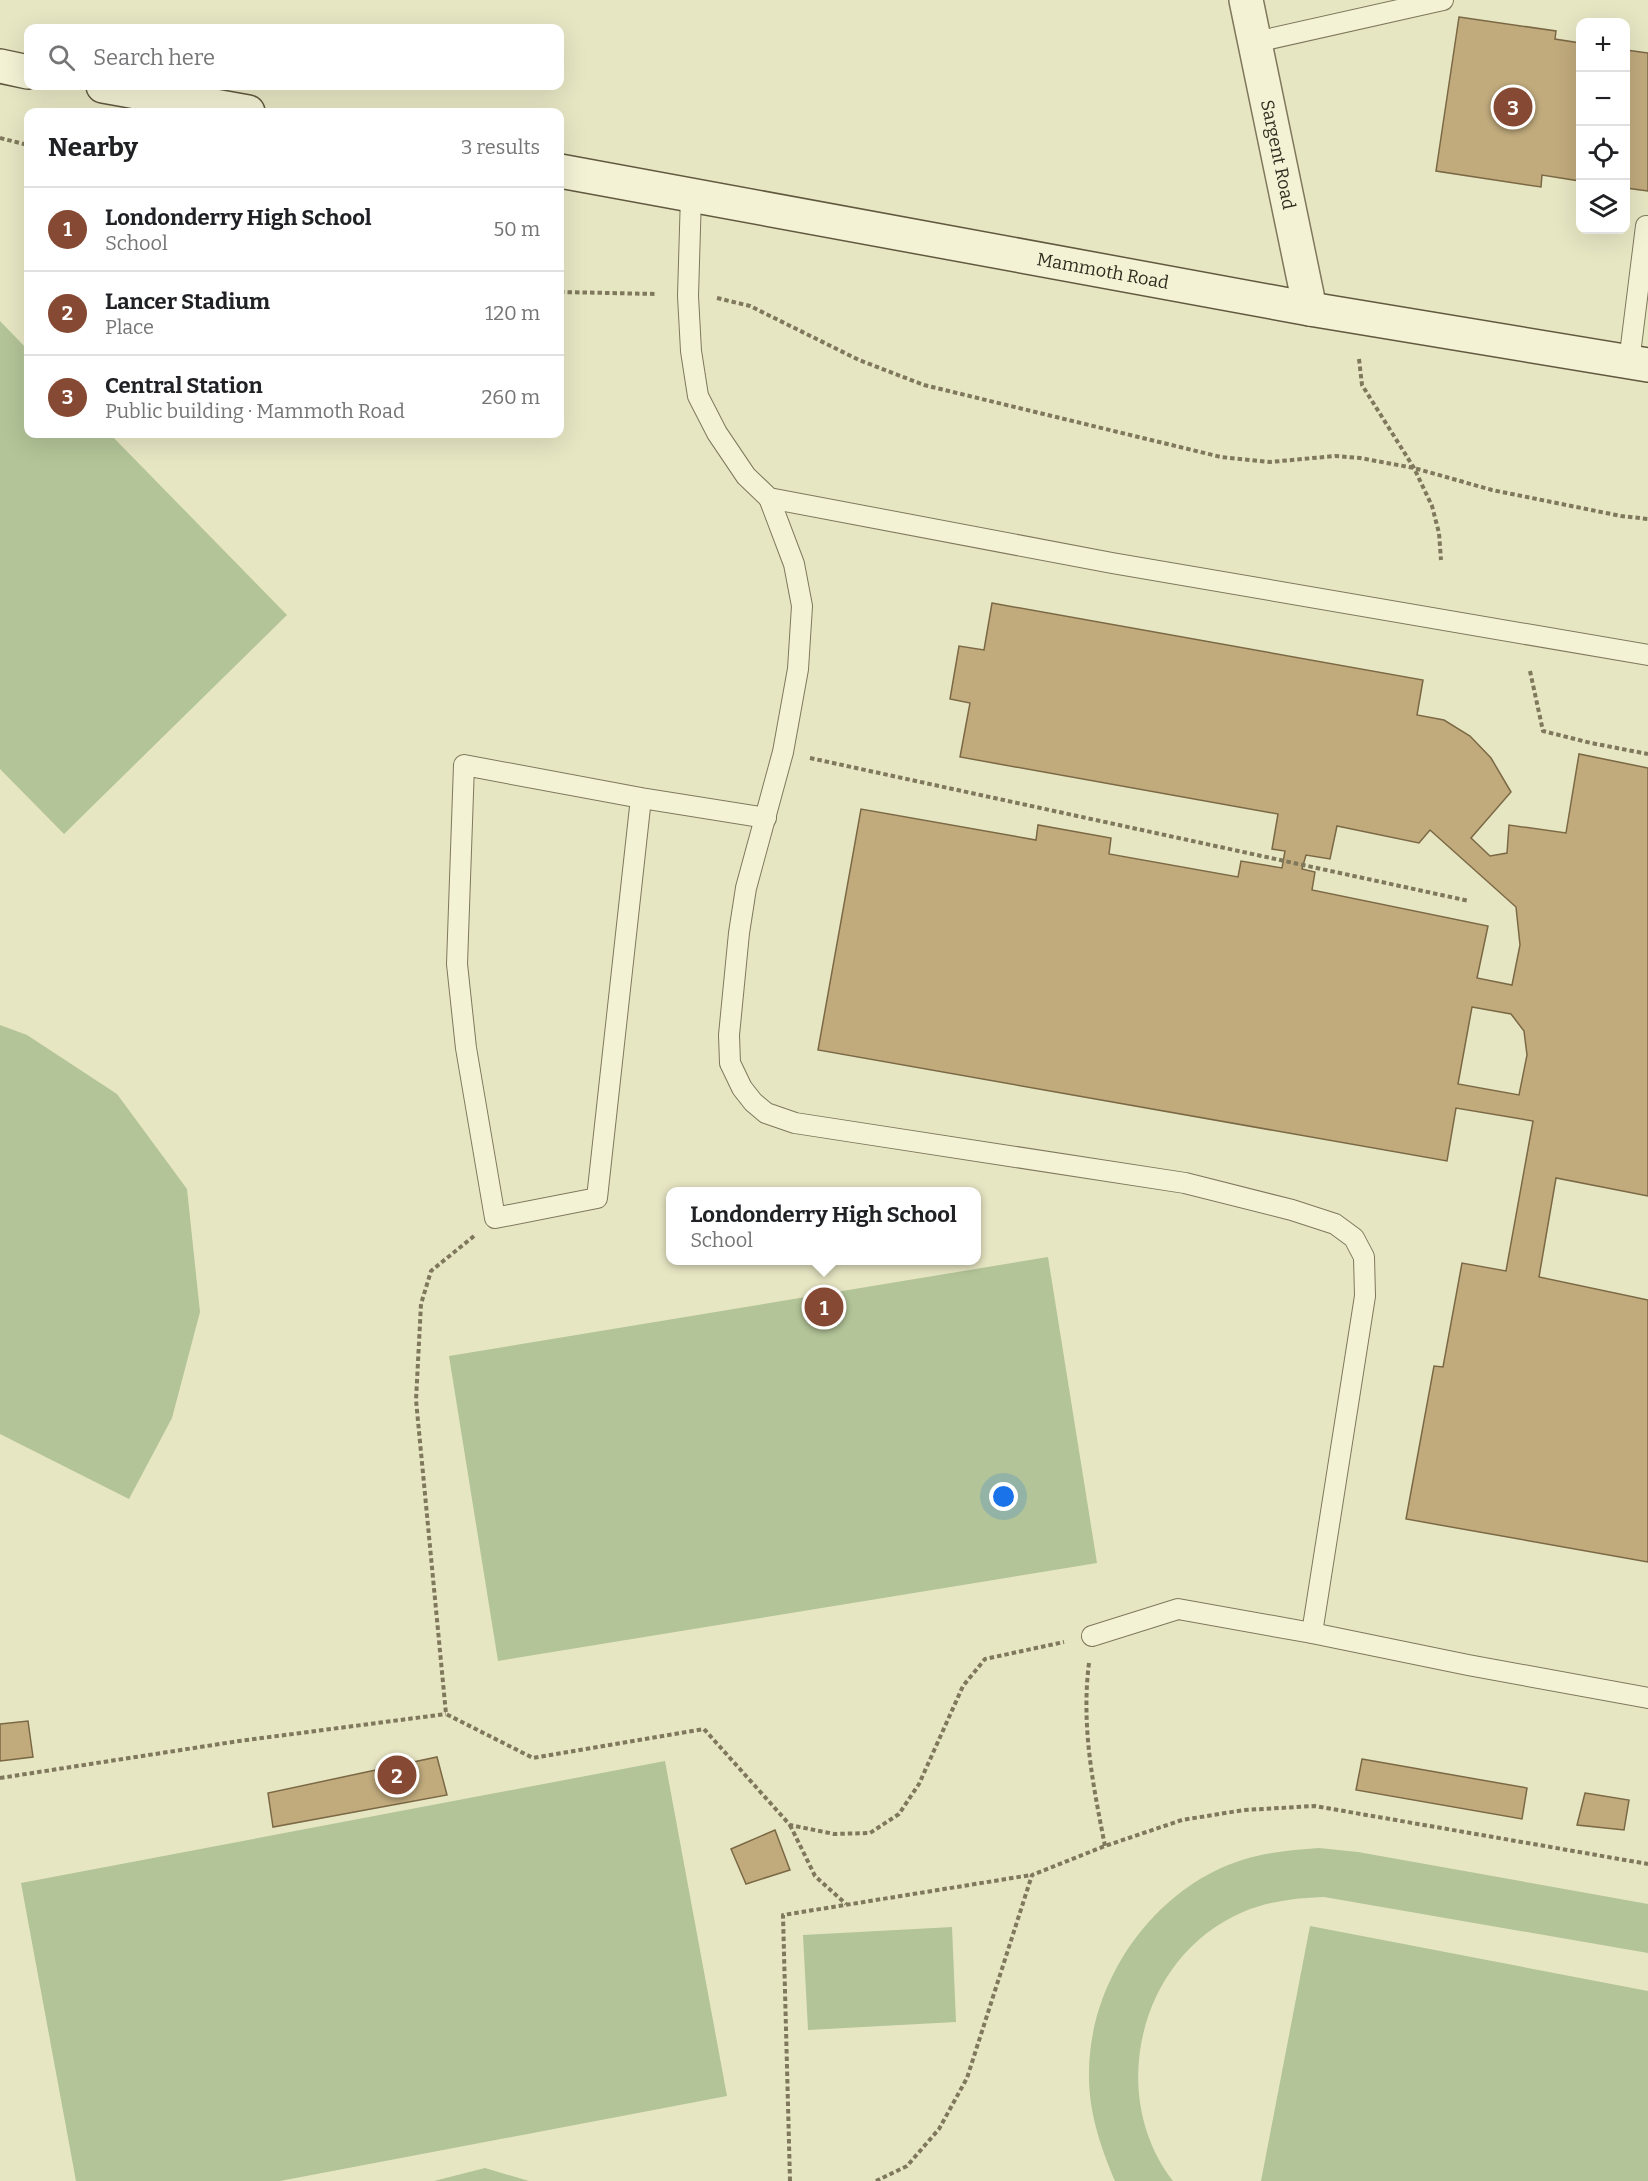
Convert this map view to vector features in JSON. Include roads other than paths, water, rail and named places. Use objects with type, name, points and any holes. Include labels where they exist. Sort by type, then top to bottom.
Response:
[{"type":"main road","name":"Sargent Road","points":[[1246,0],[1310,309]]},
{"type":"main road","points":[[0,66],[24,71]]},
{"type":"main road","points":[[126,90],[226,108]]},
{"type":"main road","name":"Mammoth Road","points":[[564,172],[1310,309],[1639,364]]},
{"type":"lane","points":[[1256,42],[1443,0]]},
{"type":"lane","points":[[691,195],[688,296],[691,351],[698,396],[717,433],[746,476],[769,498],[794,564],[802,606],[798,669],[783,752],[746,888],[729,1035],[730,1064],[742,1088],[766,1113],[795,1123],[1185,1183],[1292,1210],[1335,1224],[1354,1238],[1364,1257],[1365,1296],[1312,1633]]},
{"type":"lane","points":[[1639,364],[1646,226]]},
{"type":"lane","points":[[769,498],[1112,563],[1648,655]]},
{"type":"lane","points":[[641,798],[597,1197],[495,1218],[466,1048],[457,964],[464,765],[641,798],[766,818]]},
{"type":"lane","points":[[1092,1636],[1178,1609],[1648,1698]]},
{"type":"place","name":"Central Station","points":[[1513,107]]},
{"type":"place","name":"Londonderry High School","points":[[824,1307]]},
{"type":"place","name":"Lancer Stadium","points":[[397,1775]]}]
